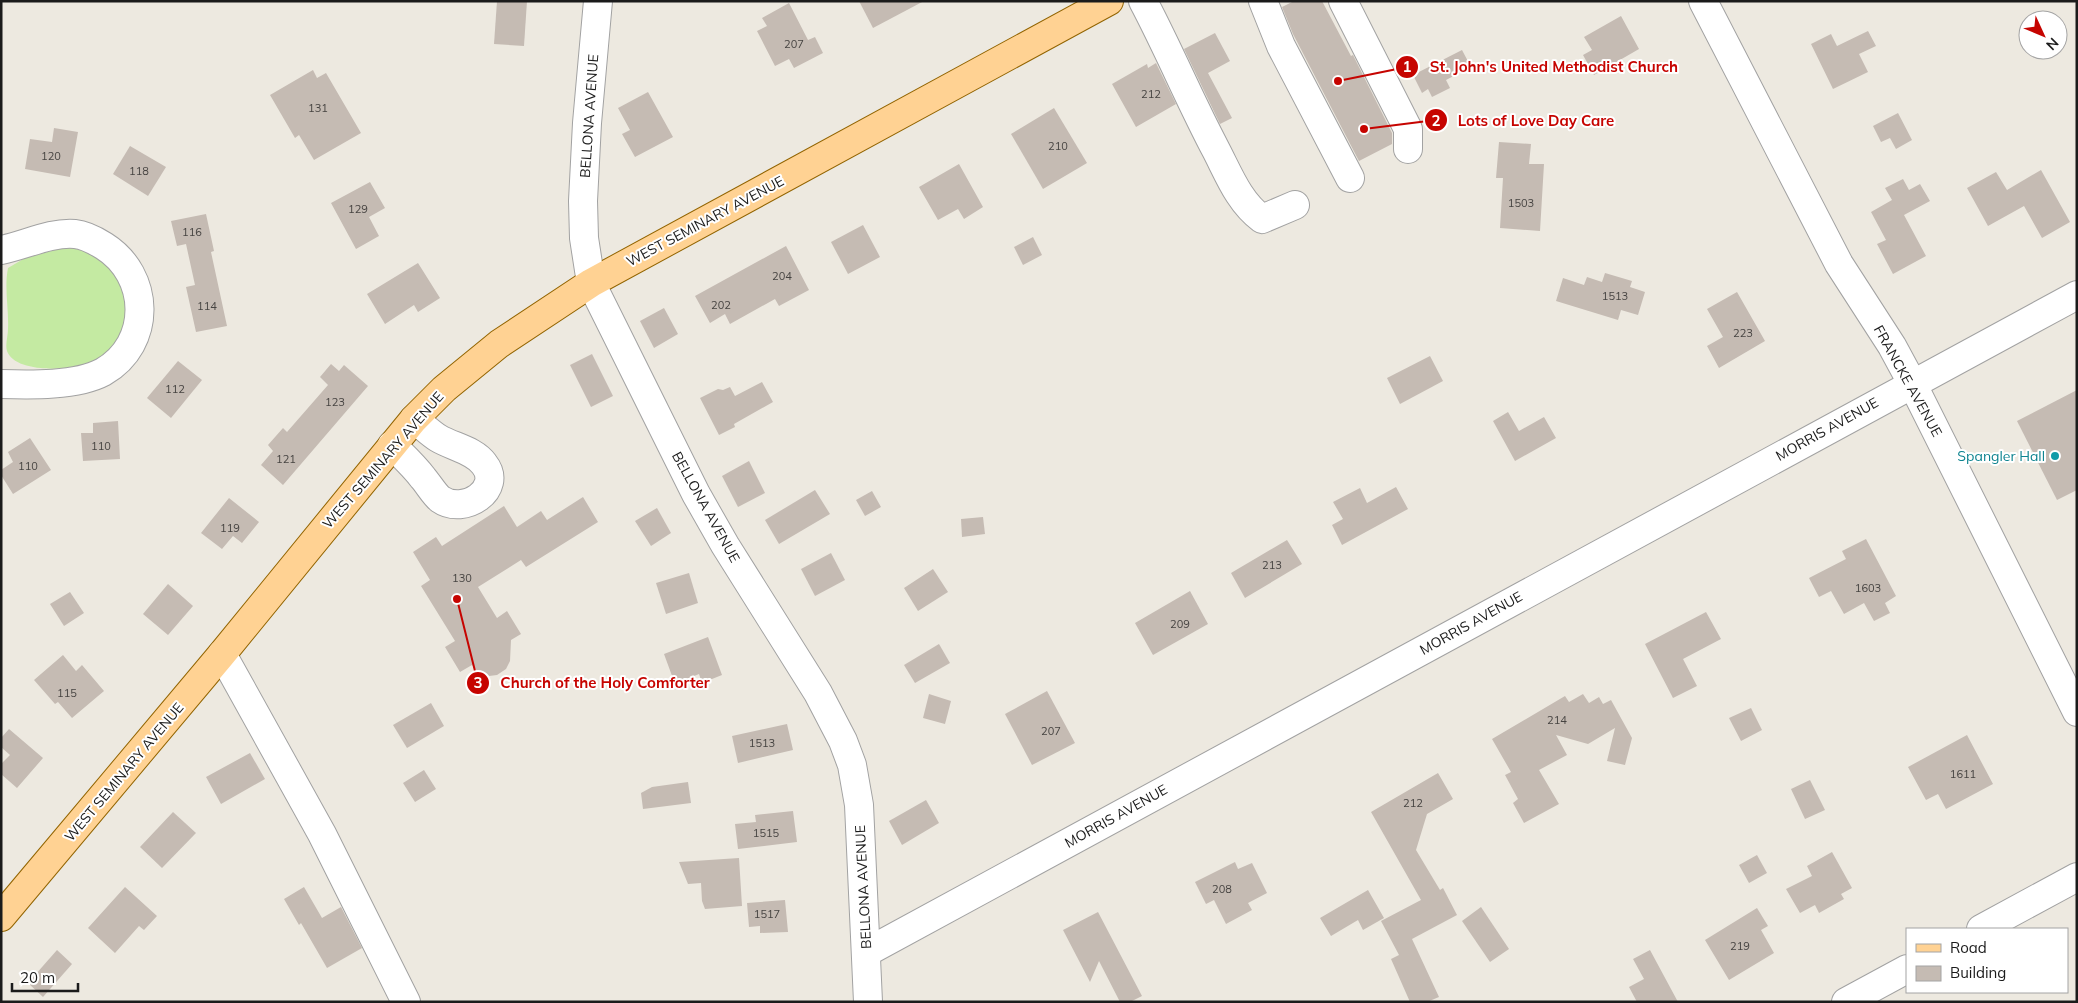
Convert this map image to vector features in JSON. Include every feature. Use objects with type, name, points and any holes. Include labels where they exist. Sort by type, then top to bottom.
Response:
[{"type":"main road","name":"WEST SEMINARY AVENUE","points":[[1,917],[222,654],[414,419],[444,389],[498,344],[591,283],[1109,1]]},
{"type":"street","name":"BELLONA AVENUE","points":[[598,1],[587,123],[583,201],[584,238],[591,283],[696,494],[724,545],[818,693],[843,741],[852,765],[859,805],[868,1002]]},
{"type":"street","points":[[1143,1],[1191,103],[1238,193],[1247,205],[1262,219],[1295,206]]},
{"type":"street","points":[[1263,1],[1281,46],[1350,178]]},
{"type":"street","points":[[1343,1],[1408,128],[1408,149]]},
{"type":"street","name":"FRANCKE AVENUE","points":[[1703,1],[1839,264],[1892,346],[1912,383],[2077,712]]},
{"type":"street","points":[[1,250],[54,235],[77,234],[98,242],[116,253],[131,272],[139,294],[140,320],[133,339],[120,358],[103,371],[86,379],[67,382],[1,384]]},
{"type":"street","name":"MORRIS AVENUE","points":[[867,952],[2077,295]]},
{"type":"street","points":[[392,445],[412,464],[439,498],[452,505],[467,504],[481,496],[488,484],[489,471],[483,463],[471,454],[438,438],[414,419]]},
{"type":"street","points":[[222,654],[322,834],[406,1002]]},
{"type":"street","points":[[1983,928],[2077,877]]},
{"type":"street","points":[[1846,1002],[1906,970]]},
{"type":"green space","points":[[66,247],[96,255],[115,270],[127,293],[128,306],[123,331],[108,354],[99,360],[87,364],[55,369],[24,365],[13,359],[6,349],[8,321],[6,283],[8,268],[25,258]]},
{"type":"building","points":[[497,1],[527,1],[524,46],[494,44]]},
{"type":"building","points":[[859,1],[924,1],[873,28]]},
{"type":"building","points":[[1294,1],[1322,1],[1351,56],[1353,55],[1392,133],[1392,144],[1359,161],[1293,34],[1282,7]]},
{"type":"building","points":[[789,3],[808,40],[815,37],[823,53],[794,68],[789,59],[775,66],[757,31],[767,26],[762,18]]},
{"type":"building","points":[[1621,16],[1639,49],[1594,75],[1583,55],[1592,50],[1584,37]]},
{"type":"building","points":[[1868,31],[1876,46],[1859,54],[1868,72],[1833,89],[1811,44],[1831,34],[1837,46]]},
{"type":"building","points":[[1215,33],[1230,61],[1208,73],[1232,118],[1220,124],[1184,49]]},
{"type":"building","points":[[1462,50],[1471,67],[1446,80],[1450,88],[1432,97],[1428,89],[1422,93],[1413,75]]},
{"type":"building","points":[[1156,63],[1176,104],[1136,127],[1112,84],[1147,64],[1148,68]]},
{"type":"building","points":[[313,70],[317,78],[326,73],[361,133],[314,160],[299,135],[295,138],[270,95]]},
{"type":"building","points":[[648,92],[673,137],[635,157],[622,134],[630,130],[618,108]]},
{"type":"building","points":[[1054,108],[1087,163],[1043,189],[1011,134]]},
{"type":"building","points":[[1898,113],[1912,140],[1896,149],[1890,138],[1881,142],[1873,126]]},
{"type":"building","points":[[54,128],[78,132],[70,177],[25,169],[30,139],[52,142]]},
{"type":"building","points":[[1499,142],[1531,144],[1529,164],[1544,164],[1540,231],[1500,228],[1503,178],[1496,178]]},
{"type":"building","points":[[130,146],[166,167],[148,196],[113,174]]},
{"type":"building","points":[[959,164],[983,207],[964,219],[958,209],[938,220],[919,187]]},
{"type":"building","points":[[2041,170],[2070,222],[2042,238],[2024,206],[1988,226],[1967,188],[1996,172],[2007,190]]},
{"type":"building","points":[[1903,179],[1909,190],[1920,184],[1930,201],[1904,215],[1926,256],[1893,274],[1877,244],[1886,240],[1871,212],[1892,200],[1885,188]]},
{"type":"building","points":[[370,182],[385,208],[369,217],[379,236],[356,249],[331,203]]},
{"type":"building","points":[[206,214],[214,251],[211,252],[227,326],[196,332],[186,287],[195,285],[186,244],[177,246],[171,221]]},
{"type":"building","points":[[863,225],[880,257],[848,274],[831,242]]},
{"type":"building","points":[[1033,237],[1042,255],[1023,265],[1014,247]]},
{"type":"building","points":[[786,246],[809,290],[779,306],[775,299],[730,324],[725,314],[710,323],[695,296]]},
{"type":"building","points":[[418,263],[440,298],[418,312],[414,305],[385,324],[367,294]]},
{"type":"building","points":[[1605,273],[1632,281],[1630,287],[1645,292],[1638,315],[1621,310],[1618,320],[1556,301],[1563,278],[1584,285],[1587,277],[1602,282]]},
{"type":"building","points":[[1737,292],[1765,341],[1719,368],[1707,346],[1723,337],[1707,309]]},
{"type":"building","points":[[664,308],[678,334],[654,348],[640,321]]},
{"type":"building","points":[[592,354],[613,396],[591,407],[570,365]]},
{"type":"building","points":[[1430,356],[1443,381],[1400,404],[1387,378]]},
{"type":"building","points":[[178,361],[202,380],[171,418],[147,398]]},
{"type":"building","points":[[331,364],[339,371],[344,365],[368,386],[283,485],[261,465],[273,451],[268,445],[283,428],[287,432],[328,385],[320,377]]},
{"type":"building","points":[[762,382],[773,402],[734,424],[735,427],[719,435],[700,398],[718,389],[723,390],[730,387],[735,396]]},
{"type":"building","name":"Spangler Hall","points":[[2077,390],[2077,490],[2057,500],[2017,421]]},
{"type":"building","points":[[1508,412],[1519,431],[1544,417],[1556,438],[1515,461],[1493,421]]},
{"type":"building","points":[[118,421],[120,459],[83,461],[81,433],[93,433],[93,423]]},
{"type":"building","points":[[30,438],[51,470],[13,494],[1,475],[1,470],[13,462],[8,452]]},
{"type":"building","points":[[749,461],[765,493],[738,507],[722,476]]},
{"type":"building","points":[[1396,487],[1408,509],[1342,545],[1332,525],[1343,519],[1333,502],[1360,488],[1367,503]]},
{"type":"building","points":[[815,490],[830,514],[779,544],[765,520]]},
{"type":"building","points":[[872,491],[881,507],[865,516],[856,500]]},
{"type":"building","points":[[583,497],[598,522],[526,567],[521,560],[478,587],[497,618],[507,611],[521,634],[511,640],[510,661],[506,669],[497,675],[489,676],[479,673],[472,665],[460,672],[445,647],[455,641],[421,586],[430,580],[413,552],[436,537],[442,546],[504,506],[517,527],[541,511],[547,520]]},
{"type":"building","points":[[229,498],[259,522],[242,543],[233,536],[222,549],[201,533]]},
{"type":"building","points":[[657,508],[671,533],[651,546],[635,521]]},
{"type":"building","points":[[983,517],[985,534],[962,537],[961,519]]},
{"type":"building","points":[[1866,539],[1896,596],[1885,603],[1890,613],[1874,621],[1864,603],[1844,614],[1831,591],[1819,597],[1809,578],[1846,559],[1842,551]]},
{"type":"building","points":[[1287,540],[1302,564],[1245,598],[1231,573]]},
{"type":"building","points":[[831,553],[845,580],[815,596],[801,569]]},
{"type":"building","points":[[933,569],[948,592],[918,611],[904,588]]},
{"type":"building","points":[[689,573],[698,603],[666,614],[656,583]]},
{"type":"building","points":[[168,584],[193,606],[168,635],[143,614]]},
{"type":"building","points":[[1190,591],[1208,624],[1153,655],[1135,623]]},
{"type":"building","points":[[70,592],[84,613],[64,626],[50,604]]},
{"type":"building","points":[[1706,612],[1721,639],[1683,659],[1697,686],[1673,698],[1645,644]]},
{"type":"building","points":[[708,637],[722,675],[702,683],[699,674],[675,684],[664,654]]},
{"type":"building","points":[[939,644],[950,663],[915,683],[904,665]]},
{"type":"building","points":[[63,655],[76,671],[82,665],[104,691],[72,718],[58,702],[55,704],[34,680]]},
{"type":"building","points":[[1047,691],[1075,743],[1032,765],[1005,714]]},
{"type":"building","points":[[929,694],[951,701],[945,724],[923,718]]},
{"type":"building","points":[[1583,694],[1589,703],[1599,697],[1603,704],[1611,700],[1632,738],[1625,765],[1607,761],[1615,728],[1588,744],[1556,735],[1567,755],[1539,770],[1559,804],[1524,823],[1513,803],[1518,799],[1505,775],[1511,772],[1492,739],[1565,696],[1569,702]]},
{"type":"building","points":[[431,703],[444,726],[407,748],[393,725]]},
{"type":"building","points":[[1751,708],[1762,730],[1741,741],[1729,718]]},
{"type":"building","points":[[787,724],[793,750],[738,763],[732,736]]},
{"type":"building","points":[[9,729],[43,758],[17,788],[1,774],[1,764],[10,755],[1,747],[1,738]]},
{"type":"building","points":[[1967,735],[1993,784],[1946,809],[1938,794],[1926,800],[1908,767]]},
{"type":"building","points":[[250,753],[265,779],[221,804],[206,777]]},
{"type":"building","points":[[424,770],[436,789],[415,802],[403,783]]},
{"type":"building","points":[[1438,773],[1453,799],[1427,814],[1416,850],[1440,890],[1443,888],[1457,915],[1412,939],[1439,997],[1427,1002],[1410,1002],[1391,959],[1399,955],[1381,921],[1421,900],[1371,812]]},
{"type":"building","points":[[1810,780],[1825,810],[1805,819],[1791,789]]},
{"type":"building","points":[[688,782],[691,803],[643,809],[641,793],[652,787]]},
{"type":"building","points":[[926,800],[939,823],[902,845],[889,821]]},
{"type":"building","points":[[793,811],[797,842],[738,849],[735,824],[756,822],[755,815]]},
{"type":"building","points":[[173,812],[196,833],[162,868],[140,847]]},
{"type":"building","points":[[1832,852],[1852,888],[1841,894],[1844,899],[1819,913],[1815,905],[1800,913],[1786,889],[1812,876],[1807,866]]},
{"type":"building","points":[[1757,855],[1767,873],[1749,883],[1739,865]]},
{"type":"building","points":[[739,858],[742,906],[705,909],[702,901],[701,883],[688,884],[679,862]]},
{"type":"building","points":[[1235,862],[1238,869],[1252,863],[1267,893],[1248,903],[1252,910],[1226,924],[1214,900],[1206,904],[1195,882]]},
{"type":"building","points":[[125,887],[157,916],[144,930],[139,926],[115,953],[88,928]]},
{"type":"building","points":[[304,887],[322,918],[341,907],[362,948],[327,968],[301,923],[299,925],[284,899]]},
{"type":"building","points":[[1368,890],[1384,918],[1363,930],[1358,920],[1331,936],[1320,918]]},
{"type":"building","points":[[785,900],[788,932],[760,933],[760,926],[749,927],[747,903]]},
{"type":"building","points":[[1481,907],[1509,949],[1490,962],[1462,921]]},
{"type":"building","points":[[1757,908],[1768,926],[1761,930],[1774,953],[1729,980],[1705,940]]},
{"type":"building","points":[[1098,912],[1142,996],[1130,1002],[1120,1002],[1099,961],[1090,982],[1063,930]]},
{"type":"building","points":[[57,950],[72,964],[43,997],[28,983]]},
{"type":"building","points":[[1650,950],[1678,1002],[1637,1002],[1629,987],[1644,979],[1633,959]]},
{"type":"place","name":"St. John's United Methodist Church","points":[[1338,81]]},
{"type":"place","name":"Lots of Love Day Care","points":[[1364,129]]},
{"type":"place","name":"Spangler Hall","points":[[2055,456]]},
{"type":"place","name":"Church of the Holy Comforter","points":[[457,599]]}]
